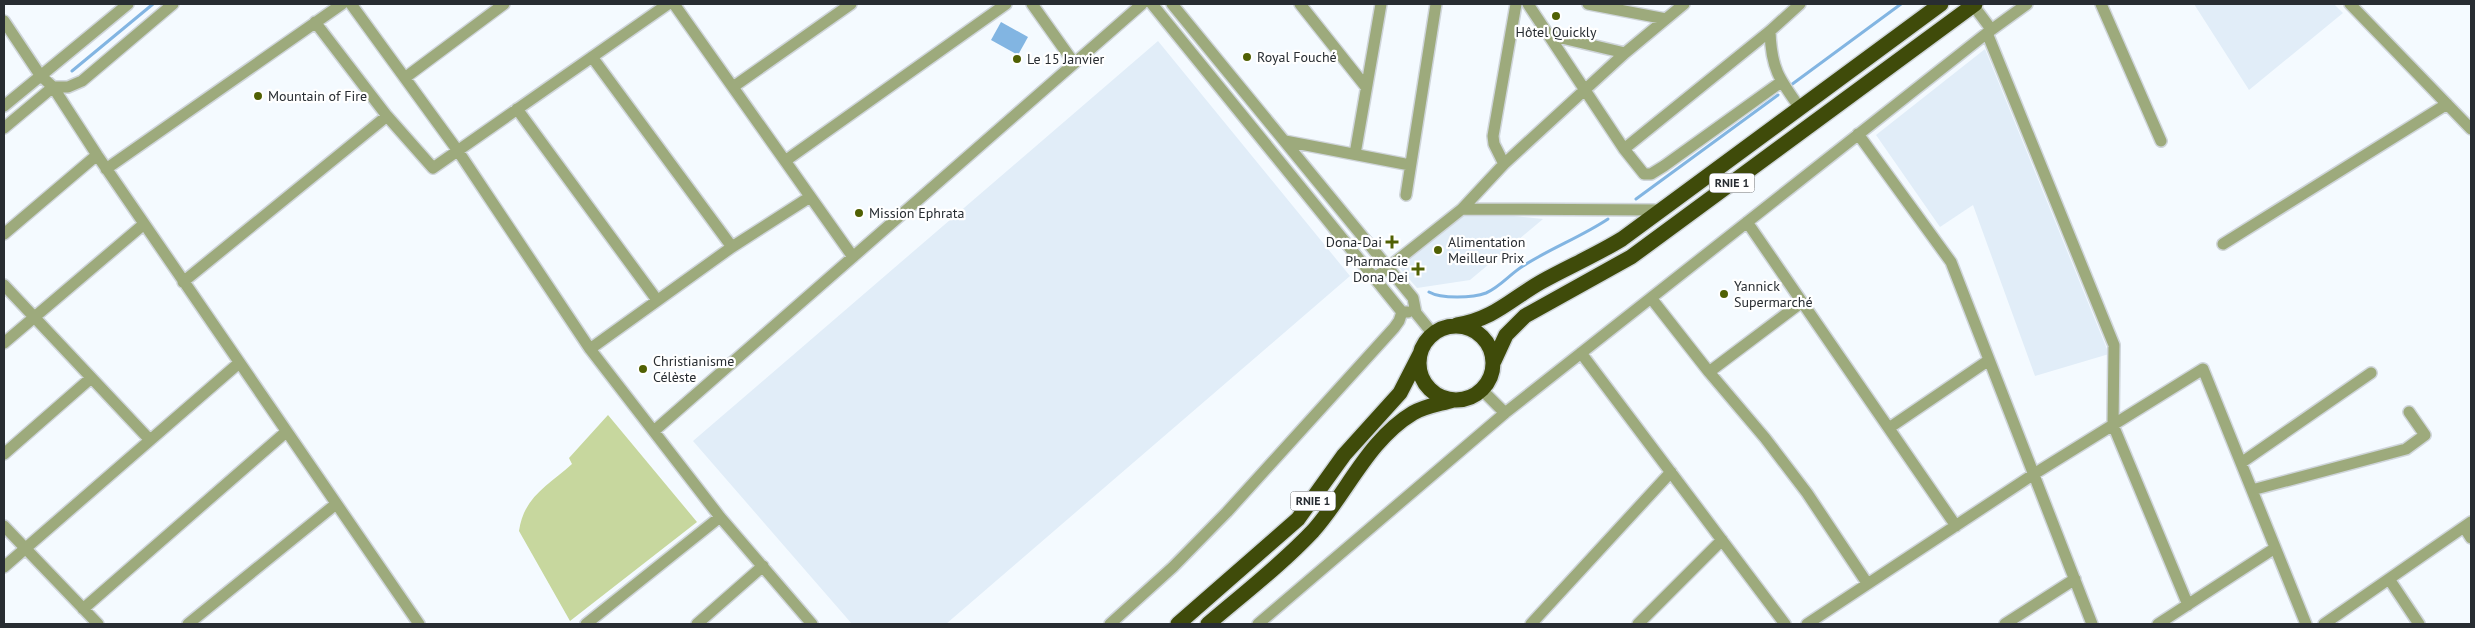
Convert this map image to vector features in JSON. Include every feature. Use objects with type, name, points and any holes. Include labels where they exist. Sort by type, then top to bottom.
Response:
[{"type":"highway","name":"RNIE 1","points":[[1178,624],[1298,518],[1344,455],[1400,393],[1423,345],[1432,334],[1446,327],[1476,322],[1499,311],[1537,284],[1593,257],[1622,239],[1941,4]]},
{"type":"highway","name":"RNIE 1","points":[[1208,624],[1295,550],[1334,505],[1355,472],[1387,434],[1414,413],[1453,400],[1469,398],[1482,390],[1491,376],[1494,361],[1506,335],[1525,316],[1631,257],[1974,5]]},
{"type":"highway","points":[[1457,325],[1473,329],[1483,336],[1490,346],[1494,361]]},
{"type":"highway","points":[[1420,354],[1419,368],[1425,383],[1435,394],[1453,400]]},
{"type":"street","points":[[4,106],[128,4]]},
{"type":"street","points":[[4,128],[53,87],[68,87],[82,81],[173,4]]},
{"type":"street","points":[[106,169],[342,4]]},
{"type":"street","points":[[351,4],[458,150],[590,349],[720,517],[812,624]]},
{"type":"street","points":[[406,77],[504,4]]},
{"type":"street","points":[[315,22],[387,116],[433,168],[668,4]]},
{"type":"street","points":[[674,4],[853,257]]},
{"type":"street","points":[[732,87],[851,4]]},
{"type":"street","points":[[785,161],[1006,4]]},
{"type":"street","points":[[1032,4],[1074,63]]},
{"type":"street","points":[[654,431],[1142,4]]},
{"type":"street","points":[[1152,4],[1402,312],[1416,313]]},
{"type":"street","points":[[1159,14],[1172,4],[1413,298],[1416,313],[1432,334]]},
{"type":"street","points":[[1355,154],[1381,4]]},
{"type":"street","points":[[1406,195],[1436,4]]},
{"type":"street","points":[[1504,164],[1494,144],[1493,136],[1516,4]]},
{"type":"street","points":[[1528,4],[1624,149],[1644,174],[1652,174],[1781,82]]},
{"type":"street","points":[[1588,4],[1666,19]]},
{"type":"street","points":[[1375,278],[1462,209],[1504,164],[1625,53],[1684,4]]},
{"type":"street","points":[[1624,149],[1770,31],[1800,4]]},
{"type":"street","points":[[1258,624],[1505,413],[1989,31],[2027,4]]},
{"type":"street","points":[[2101,4],[2161,141]]},
{"type":"street","points":[[2350,4],[2471,129]]},
{"type":"street","points":[[1974,5],[1989,31],[2114,345],[2113,425],[2188,604]]},
{"type":"street","points":[[1307,6],[1366,87]]},
{"type":"street","points":[[4,21],[40,75],[53,87],[97,156],[418,624]]},
{"type":"street","points":[[1770,31],[1771,56],[1781,82],[1800,108]]},
{"type":"street","points":[[1549,35],[1625,53]]},
{"type":"street","points":[[592,57],[732,247]]},
{"type":"street","points":[[2223,244],[2447,104]]},
{"type":"street","points":[[517,109],[657,300]]},
{"type":"street","points":[[183,282],[387,116]]},
{"type":"street","points":[[1858,134],[1951,262],[2092,624]]},
{"type":"street","points":[[1285,141],[1410,165]]},
{"type":"street","points":[[4,234],[97,156]]},
{"type":"street","points":[[590,349],[732,247],[810,197]]},
{"type":"street","points":[[1462,209],[1661,210]]},
{"type":"street","points":[[1747,222],[1956,526]]},
{"type":"street","points":[[4,343],[144,224]]},
{"type":"street","points":[[4,285],[150,440]]},
{"type":"street","points":[[1650,298],[1708,372],[1765,438],[1806,493],[1867,583]]},
{"type":"street","points":[[1708,372],[1802,302]]},
{"type":"street","points":[[1110,624],[1174,567],[1227,512],[1394,328],[1402,312]]},
{"type":"street","points":[[1581,353],[1785,624]]},
{"type":"street","points":[[1889,428],[1990,360]]},
{"type":"street","points":[[4,567],[239,363]]},
{"type":"street","points":[[1807,624],[2034,474],[2203,370],[2306,624]]},
{"type":"street","points":[[2241,462],[2371,372]]},
{"type":"street","points":[[4,454],[92,378]]},
{"type":"street","points":[[1482,390],[1505,413]]},
{"type":"street","points":[[2252,490],[2406,449],[2425,435],[2409,412]]},
{"type":"street","points":[[83,609],[286,432]]},
{"type":"street","points":[[1531,624],[1671,472]]},
{"type":"street","points":[[188,624],[336,504]]},
{"type":"street","points":[[586,624],[720,517]]},
{"type":"street","points":[[2324,624],[2468,524],[2471,538]]},
{"type":"street","points":[[4,526],[98,624]]},
{"type":"street","points":[[1638,624],[1722,540]]},
{"type":"street","points":[[2158,624],[2275,548]]},
{"type":"street","points":[[697,624],[762,566]]},
{"type":"street","points":[[2006,624],[2075,579]]},
{"type":"street","points":[[2389,579],[2420,624]]},
{"type":"shaded area","points":[[2194,4],[2334,4],[2343,13],[2249,90]]},
{"type":"shaded area","points":[[1158,41],[1350,276],[946,624],[852,624],[693,441]]},
{"type":"shaded area","points":[[1985,49],[2109,354],[2035,376],[1973,205],[1940,227],[1876,135]]},
{"type":"shaded area","points":[[1466,211],[1543,219],[1470,280],[1417,288],[1397,265]]},
{"type":"green space","points":[[608,415],[697,522],[570,621],[519,531],[526,509],[532,500],[572,464],[569,458]]},
{"type":"water","points":[[1001,22],[1028,37],[1018,55],[991,40]]},
{"type":"waterway","points":[[72,71],[153,4]]},
{"type":"waterway","points":[[1791,85],[1901,4]]},
{"type":"waterway","points":[[1636,199],[1778,95]]},
{"type":"waterway","points":[[1429,292],[1441,296],[1457,297],[1486,293],[1518,269],[1608,219]]},
{"type":"place","name":"Hôtel Quickly","points":[[1556,16]]},
{"type":"place","name":"Royal Fouché","points":[[1247,57]]},
{"type":"place","name":"Le 15 Janvier","points":[[1017,59]]},
{"type":"place","name":"Mountain of Fire","points":[[258,96]]},
{"type":"place","name":"Mission Ephrata","points":[[859,213]]},
{"type":"place","name":"Dona-Dai","points":[[1392,242]]},
{"type":"place","name":"Alimentation Meilleur Prix","points":[[1438,250]]},
{"type":"place","name":"Pharmacie Dona Dei","points":[[1418,269]]},
{"type":"place","name":"Yannick Supermarché","points":[[1724,294]]},
{"type":"place","name":"Christianisme Célèste","points":[[643,369]]}]
